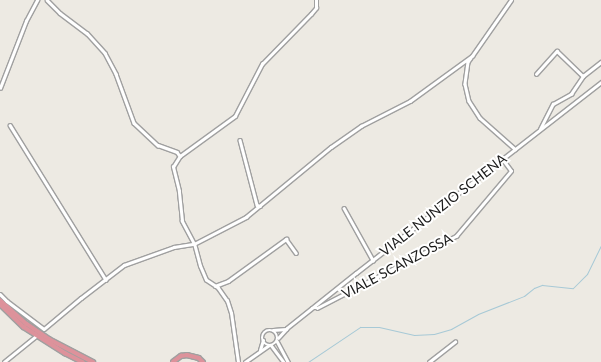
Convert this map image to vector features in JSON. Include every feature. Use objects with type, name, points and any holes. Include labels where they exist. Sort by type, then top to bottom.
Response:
[{"type":"highway","points":[[0,300],[22,320],[49,339],[93,362]]},
{"type":"highway","points":[[0,304],[24,327],[65,353],[83,362]]},
{"type":"highway","points":[[173,362],[181,356],[199,358],[203,362]]},
{"type":"street","points":[[0,88],[26,21],[37,0]]},
{"type":"street","points":[[47,0],[60,13],[87,33],[105,53],[116,74],[134,123],[158,145],[177,152],[180,156]]},
{"type":"street","points":[[238,362],[231,313],[227,301],[218,288],[206,280],[200,266],[194,244],[182,221],[179,191],[173,167],[180,156],[235,116],[262,64],[311,14],[316,8],[316,0]]},
{"type":"street","points":[[511,0],[468,62],[465,84],[469,101],[480,118],[516,149]]},
{"type":"street","points":[[536,74],[557,51],[583,76]]},
{"type":"street","points":[[0,294],[44,330],[81,298],[124,265],[174,247],[194,244],[246,216],[331,146],[361,126],[410,101],[472,56]]},
{"type":"street","points":[[540,130],[553,104],[571,94],[583,76],[601,62]]},
{"type":"street","name":"VIALE NUNZIO SCHENA","points":[[278,340],[287,328],[312,308],[601,82]]},
{"type":"street","points":[[10,125],[106,280]]},
{"type":"street","points":[[240,140],[257,205],[260,206]]},
{"type":"street","name":"VIALE SCANZOSSA","points":[[312,308],[317,308],[456,236],[511,172],[502,159]]},
{"type":"street","points":[[344,208],[373,260]]},
{"type":"street","points":[[215,286],[228,281],[286,240],[296,253]]},
{"type":"street","points":[[260,350],[263,335],[266,331],[287,328]]},
{"type":"street","points":[[273,330],[288,362]]},
{"type":"street","points":[[4,362],[35,337]]},
{"type":"street","points":[[263,340],[270,345],[284,362]]},
{"type":"street","points":[[245,362],[260,350],[278,340]]},
{"type":"street","points":[[429,362],[454,342]]},
{"type":"waterway","points":[[308,362],[360,327],[379,327],[414,335],[434,334],[451,329],[478,314],[524,296],[534,288],[542,285],[573,288],[587,274],[601,245]]}]
